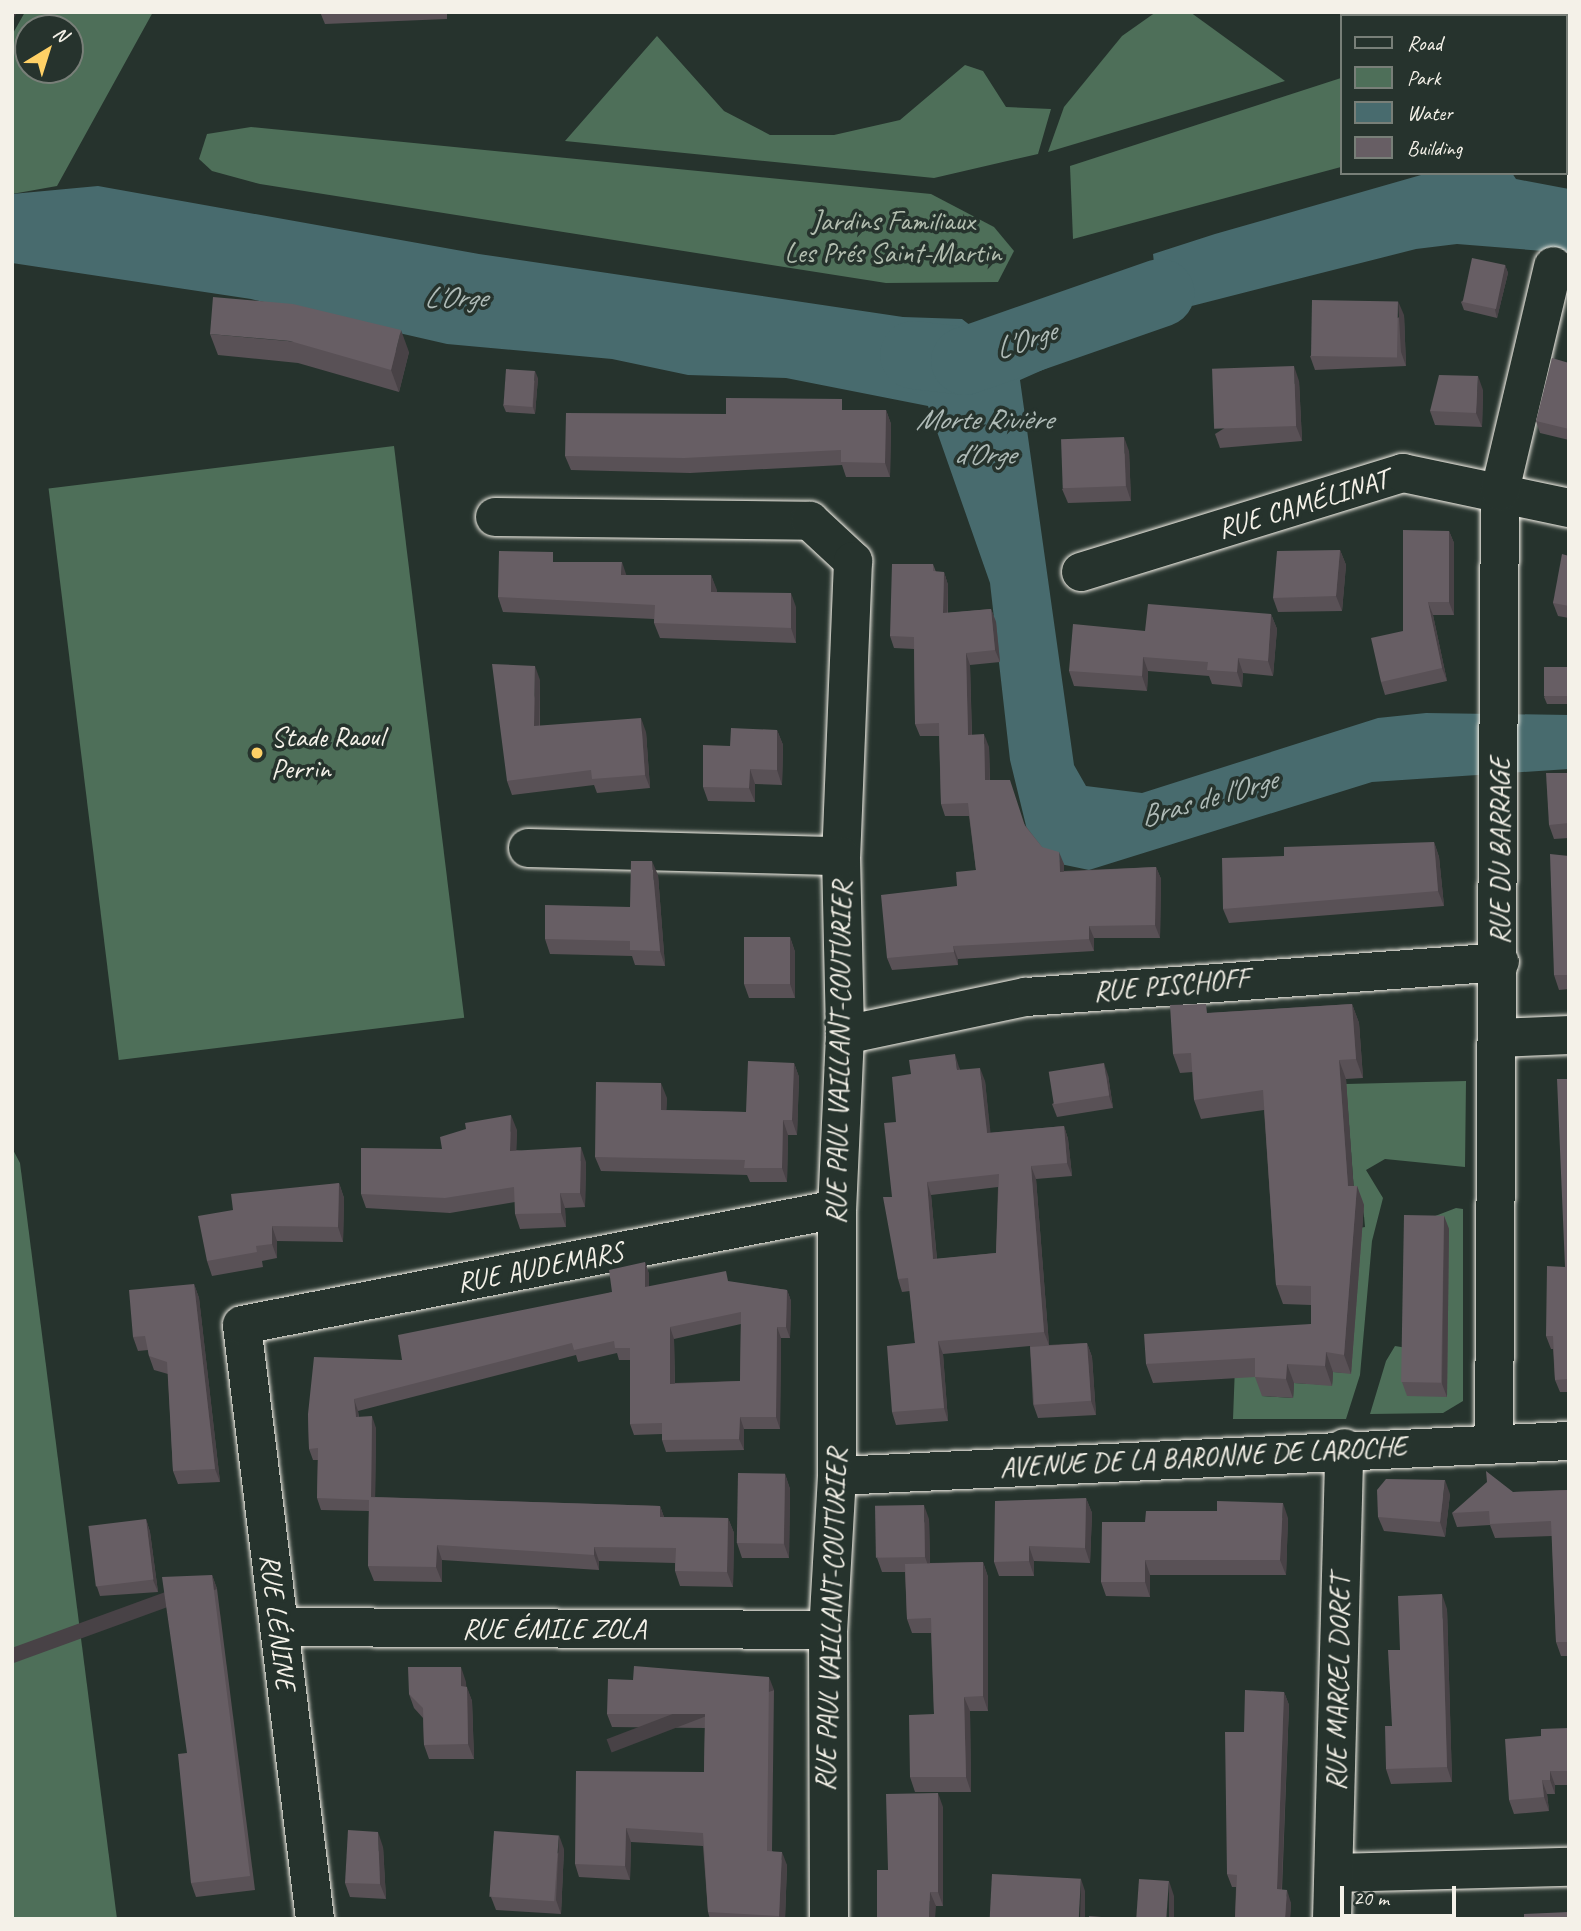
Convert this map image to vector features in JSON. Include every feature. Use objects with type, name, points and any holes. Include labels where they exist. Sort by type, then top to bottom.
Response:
[{"type":"street","name":"RUE DU BARRAGE","points":[[1494,1443],[1500,962],[1499,778],[1502,712],[1500,491],[1553,265]]},
{"type":"street","name":"RUE CAMÉLINAT","points":[[1082,572],[1403,473],[1500,491],[1569,508]]},
{"type":"street","name":"RUE PAUL VAILLANT-COUTURIER","points":[[495,517],[810,521],[853,561],[841,856],[845,1035],[837,1209],[837,1476],[828,1630],[829,1919]]},
{"type":"street","points":[[528,848],[841,856]]},
{"type":"street","name":"RUE PISCHOFF","points":[[845,1035],[1026,997],[1500,962]]},
{"type":"street","points":[[1498,1038],[1569,1035]]},
{"type":"street","name":"RUE AUDEMARS","points":[[242,1325],[837,1209]]},
{"type":"street","name":"RUE LÉNINE","points":[[242,1325],[315,1919]]},
{"type":"street","name":"AVENUE DE LA BARONNE DE LAROCHE","points":[[837,1476],[1344,1448],[1569,1441]]},
{"type":"street","name":"RUE MARCEL DORET","points":[[1332,1919],[1344,1448]]},
{"type":"street","name":"RUE ÉMILE ZOLA","points":[[280,1627],[828,1630]]},
{"type":"street","points":[[1334,1872],[1569,1867]]},
{"type":"green space","points":[[25,12],[153,12],[57,186],[12,194],[14,31],[14,84],[84,84],[84,14],[24,14]]},
{"type":"green space","points":[[1156,12],[1190,12],[1285,81],[1048,152],[1064,107],[1122,36]]},
{"type":"green space","points":[[657,36],[724,111],[770,135],[834,135],[900,120],[965,65],[983,71],[1006,107],[1051,109],[1038,154],[934,178],[565,141]]},
{"type":"green space","name":"Jardins Familiaux Les Prés Saint-Martin","points":[[1340,78],[1340,167],[1073,239],[1070,166]]},
{"type":"green space","name":"Jardins Familiaux Les Prés Saint-Martin","points":[[251,127],[931,194],[994,227],[1014,251],[998,282],[886,283],[260,184],[212,171],[199,159],[207,134]]},
{"type":"green space","name":"Stade Raoul Perrin","points":[[394,446],[464,1018],[119,1060],[49,488]]},
{"type":"green space","points":[[1466,1081],[1465,1167],[1385,1159],[1366,1170],[1383,1198],[1372,1241],[1360,1375],[1346,1419],[1233,1419],[1235,1366],[1263,1368],[1262,1396],[1293,1398],[1294,1383],[1332,1385],[1333,1372],[1351,1373],[1353,1229],[1365,1227],[1363,1205],[1355,1205],[1346,1084]]},
{"type":"green space","points":[[12,1148],[20,1163],[117,1919],[12,1919]]},
{"type":"green space","points":[[1456,1208],[1463,1209],[1463,1401],[1443,1413],[1370,1414],[1386,1361],[1395,1346],[1407,1348],[1430,1218]]},
{"type":"water","name":"L'Orge","points":[[1421,175],[1513,175],[1516,179],[1569,189],[1569,253],[1457,244],[1416,249],[1180,309],[1020,380],[1074,765],[1086,786],[1142,793],[1378,718],[1426,713],[1569,715],[1569,769],[1372,782],[1089,870],[1046,861],[1028,834],[1010,760],[990,583],[928,406],[786,378],[688,375],[612,359],[447,344],[251,299],[12,263],[12,194],[98,186],[479,254],[903,317],[962,319],[1012,358],[1066,333],[1089,282],[1154,263],[1153,254]]},
{"type":"building","points":[[1472,258],[1505,265],[1496,309],[1463,302]]},
{"type":"building","points":[[213,297],[293,304],[401,330],[391,370],[290,341],[210,334]]},
{"type":"building","points":[[1312,300],[1398,302],[1397,357],[1311,356]]},
{"type":"building","points":[[1552,358],[1569,363],[1569,429],[1536,421]]},
{"type":"building","points":[[1294,366],[1296,426],[1214,429],[1212,369]]},
{"type":"building","points":[[506,369],[535,371],[532,407],[503,405]]},
{"type":"building","points":[[1439,375],[1478,376],[1476,413],[1430,411]]},
{"type":"building","points":[[726,398],[842,399],[842,410],[886,410],[885,463],[841,462],[841,450],[684,458],[565,456],[566,413],[726,414]]},
{"type":"building","points":[[1124,437],[1126,486],[1063,488],[1061,439]]},
{"type":"building","points":[[1403,530],[1449,531],[1449,602],[1428,602],[1442,668],[1381,682],[1371,638],[1403,631]]},
{"type":"building","points":[[1340,550],[1336,596],[1273,598],[1277,551]]},
{"type":"building","points":[[499,551],[553,552],[553,562],[622,562],[621,575],[711,575],[711,592],[791,593],[791,628],[654,623],[655,605],[498,597]]},
{"type":"building","points":[[1562,554],[1569,556],[1569,606],[1553,603]]},
{"type":"building","points":[[892,564],[933,564],[933,571],[944,572],[943,613],[991,609],[995,650],[966,653],[968,735],[984,734],[985,780],[1010,780],[1025,826],[1042,847],[1059,852],[1060,872],[1156,867],[1155,925],[1089,926],[1089,939],[953,946],[954,952],[887,958],[881,895],[957,886],[956,872],[976,870],[968,803],[941,804],[939,723],[915,724],[914,637],[890,636]]},
{"type":"building","points":[[1148,604],[1271,614],[1268,661],[1238,658],[1237,672],[1207,670],[1208,662],[1143,657],[1142,676],[1069,671],[1073,624],[1145,631]]},
{"type":"building","points":[[492,664],[535,666],[534,726],[641,718],[645,775],[592,779],[591,770],[507,781]]},
{"type":"building","points":[[1544,667],[1569,667],[1569,696],[1544,696]]},
{"type":"building","points":[[731,728],[777,730],[777,770],[750,769],[749,788],[703,787],[703,745],[730,746]]},
{"type":"building","points":[[1546,773],[1569,773],[1569,823],[1549,825]]},
{"type":"building","points":[[1434,842],[1438,891],[1223,909],[1222,858],[1284,856],[1284,847]]},
{"type":"building","points":[[1550,854],[1569,856],[1569,975],[1554,975]]},
{"type":"building","points":[[631,861],[652,861],[660,951],[630,950],[630,941],[545,939],[545,905],[630,907]]},
{"type":"building","points":[[744,937],[790,937],[790,984],[744,984]]},
{"type":"building","points":[[1206,1004],[1207,1013],[1352,1004],[1356,1059],[1339,1060],[1348,1186],[1357,1186],[1344,1355],[1326,1352],[1325,1366],[1287,1364],[1286,1379],[1255,1377],[1255,1358],[1146,1364],[1144,1334],[1311,1324],[1311,1286],[1276,1285],[1263,1090],[1194,1100],[1191,1053],[1173,1054],[1170,1005]]},
{"type":"building","points":[[955,1054],[957,1070],[980,1068],[987,1133],[1064,1126],[1067,1163],[1031,1166],[1044,1332],[938,1341],[944,1408],[892,1412],[887,1346],[915,1343],[908,1278],[898,1279],[883,1197],[892,1197],[884,1123],[896,1122],[892,1077],[911,1074],[909,1060]],"holes":[[[999,1174],[996,1253],[933,1259],[927,1182]]]},
{"type":"building","points":[[748,1061],[794,1063],[792,1120],[783,1120],[782,1168],[744,1168],[745,1160],[595,1157],[596,1082],[661,1083],[661,1110],[746,1112]]},
{"type":"building","points":[[1104,1063],[1109,1096],[1054,1104],[1049,1072]]},
{"type":"building","points":[[1557,1079],[1569,1079],[1569,1379],[1555,1380],[1553,1336],[1546,1336],[1547,1266],[1565,1267]]},
{"type":"building","points":[[511,1115],[510,1151],[581,1147],[580,1193],[560,1193],[561,1213],[515,1214],[514,1187],[445,1198],[361,1194],[361,1148],[442,1149],[440,1137],[466,1129],[465,1123]]},
{"type":"building","points":[[339,1183],[338,1227],[272,1226],[272,1244],[256,1246],[257,1252],[207,1261],[198,1216],[233,1210],[231,1194]]},
{"type":"building","points":[[1404,1215],[1444,1216],[1441,1383],[1401,1382]]},
{"type":"building","points":[[645,1262],[645,1287],[726,1271],[728,1281],[787,1290],[786,1327],[777,1327],[776,1417],[740,1417],[739,1439],[662,1440],[662,1423],[630,1424],[630,1348],[615,1348],[614,1341],[574,1350],[572,1343],[354,1399],[356,1417],[372,1416],[371,1497],[369,1500],[317,1498],[318,1448],[309,1449],[308,1414],[314,1357],[402,1360],[398,1335],[612,1292],[609,1270]],"holes":[[[741,1312],[740,1381],[670,1384],[670,1327]]]},
{"type":"building","points":[[194,1284],[215,1469],[173,1471],[167,1362],[149,1356],[145,1336],[133,1337],[129,1290]]},
{"type":"building","points":[[1087,1343],[1091,1401],[1034,1405],[1030,1347]]},
{"type":"building","points":[[1486,1471],[1513,1492],[1569,1490],[1569,1642],[1556,1642],[1551,1521],[1490,1524],[1489,1511],[1452,1513],[1487,1482]]},
{"type":"building","points":[[738,1473],[785,1474],[784,1544],[737,1543]]},
{"type":"building","points":[[1386,1479],[1445,1480],[1440,1522],[1378,1517],[1377,1490]]},
{"type":"building","points":[[369,1497],[660,1506],[660,1517],[728,1518],[727,1572],[675,1571],[676,1548],[594,1547],[594,1555],[437,1545],[436,1567],[368,1566]]},
{"type":"building","points":[[1086,1498],[1085,1548],[1029,1546],[1029,1561],[994,1562],[995,1501]]},
{"type":"building","points":[[1217,1501],[1283,1503],[1280,1560],[1145,1560],[1145,1582],[1101,1582],[1102,1522],[1145,1522],[1146,1511],[1217,1511]]},
{"type":"building","points":[[924,1505],[925,1557],[876,1558],[875,1506]]},
{"type":"building","points":[[146,1519],[153,1580],[96,1587],[88,1526]]},
{"type":"building","points":[[983,1562],[983,1696],[964,1697],[966,1777],[910,1777],[909,1715],[934,1714],[931,1618],[907,1619],[905,1564]]},
{"type":"building","points":[[212,1575],[250,1876],[191,1883],[178,1754],[187,1753],[162,1577]]},
{"type":"building","points":[[1442,1594],[1447,1767],[1386,1769],[1385,1726],[1392,1726],[1388,1650],[1400,1650],[1398,1596]]},
{"type":"building","points":[[634,1666],[769,1677],[767,1851],[782,1852],[779,1916],[708,1912],[703,1833],[626,1828],[625,1866],[575,1864],[576,1771],[704,1772],[705,1714],[607,1714],[608,1679],[633,1680]]},
{"type":"building","points":[[408,1667],[461,1667],[461,1686],[467,1687],[468,1744],[424,1745],[423,1708],[409,1694]]},
{"type":"building","points":[[1245,1690],[1284,1692],[1277,1889],[1287,1890],[1285,1919],[1235,1919],[1237,1875],[1227,1874],[1225,1732],[1244,1732]]},
{"type":"building","points":[[1569,1728],[1569,1771],[1550,1771],[1550,1780],[1542,1780],[1544,1797],[1509,1800],[1505,1739],[1541,1736],[1541,1729]]},
{"type":"building","points":[[938,1793],[938,1892],[930,1892],[929,1919],[877,1919],[877,1870],[888,1870],[886,1794]]},
{"type":"building","points":[[348,1830],[378,1832],[380,1884],[345,1883]]},
{"type":"building","points":[[494,1831],[559,1836],[554,1901],[489,1897]]},
{"type":"building","points":[[992,1874],[1081,1879],[1079,1919],[990,1919]]},
{"type":"building","points":[[1139,1879],[1169,1881],[1166,1919],[1136,1919]]},
{"type":"building","points":[[1569,1912],[1569,1919],[1524,1919],[1524,1914]]},
{"type":"building","points":[[1089,1916],[1127,1919],[1089,1919]]},
{"type":"waterway","name":"L'Orge","points":[[914,355],[965,361],[1160,293]]},
{"type":"place","name":"Stade Raoul Perrin","points":[[257,753]]},
{"type":"water label","name":"Morte Rivière d'Orge","points":[[984,436]]},
{"type":"water label","name":"Bras de l'Orge","points":[[1208,798]]}]
